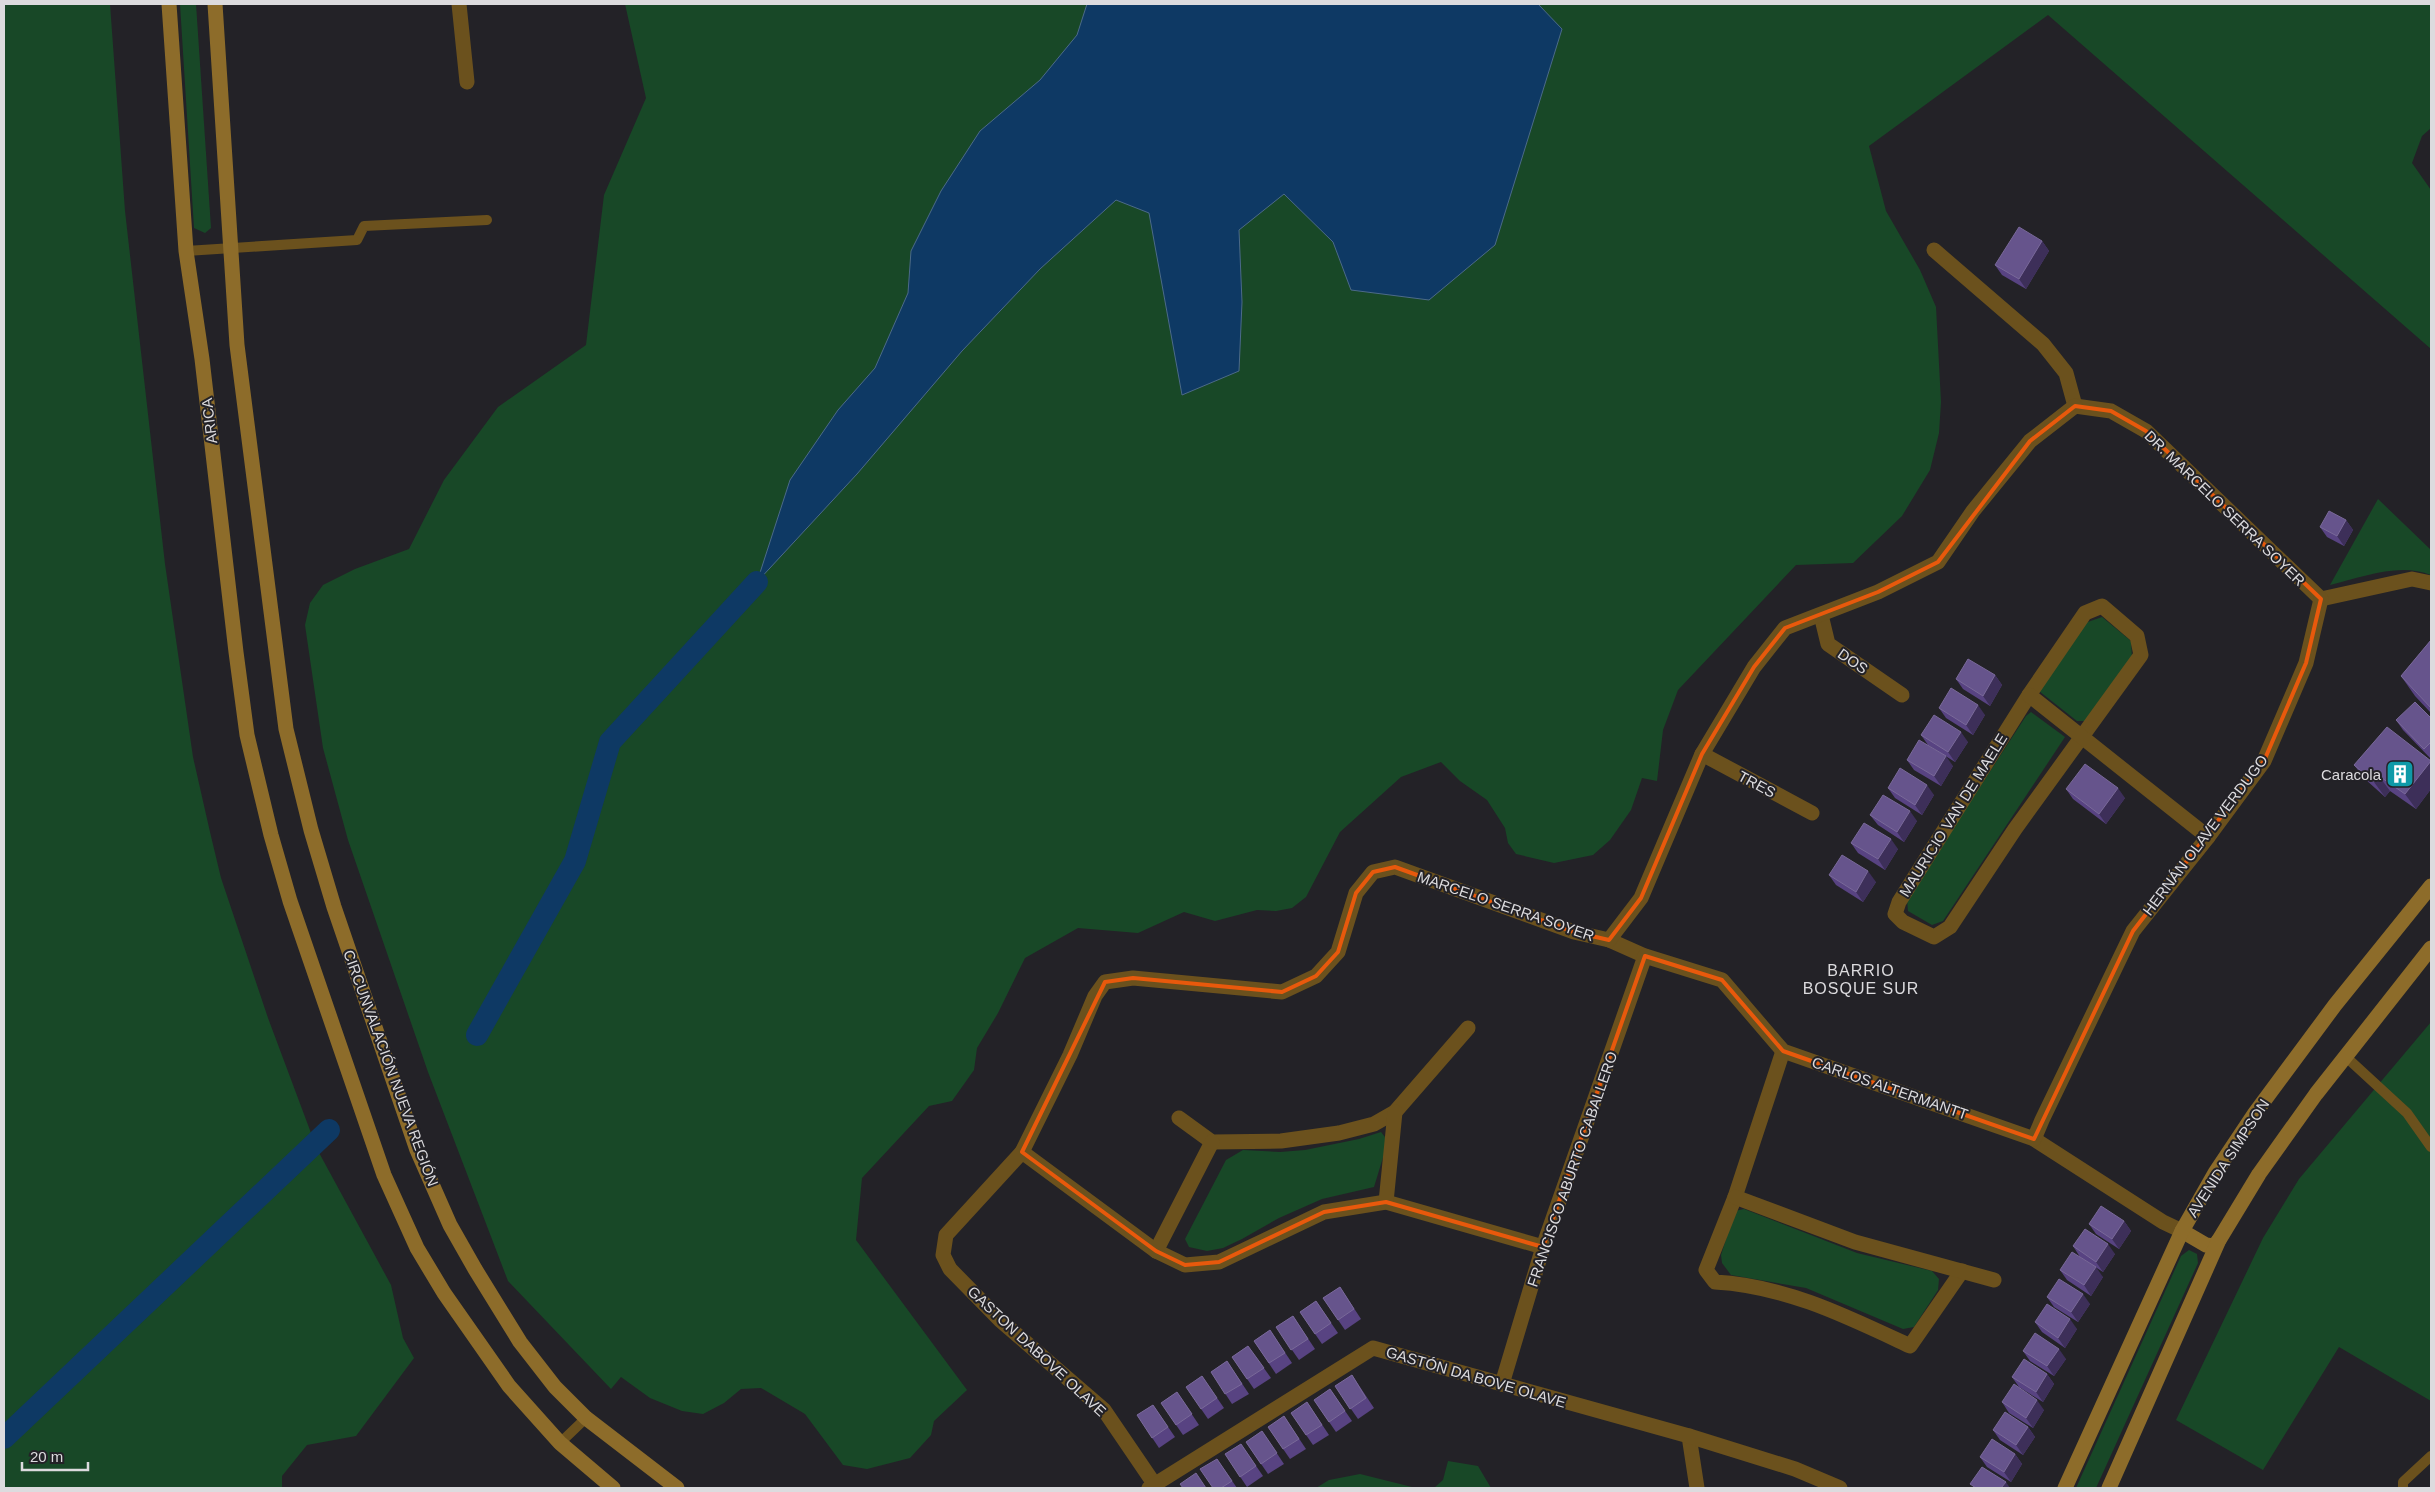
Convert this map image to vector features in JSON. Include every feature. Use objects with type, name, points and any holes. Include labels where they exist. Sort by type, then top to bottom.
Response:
[{"type":"main road","name":"ARICA","points":[[169,4],[186,251],[202,358],[247,735],[271,835],[290,901],[384,1174],[417,1248],[444,1293],[509,1386],[560,1443]]},
{"type":"main road","points":[[215,4],[229,249]]},
{"type":"main road","name":"CIRCUNVALACIÓN NUEVA REGIÓN","points":[[229,249],[237,345],[286,729],[311,830],[337,916],[417,1150],[450,1225],[520,1342],[556,1387],[586,1418],[676,1488]]},
{"type":"main road","name":"AVENIDA SIMPSON","points":[[2065,1488],[2182,1231],[2215,1173],[2255,1113],[2335,1005],[2431,886]]},
{"type":"main road","points":[[2109,1488],[2219,1240],[2259,1174],[2345,1056],[2431,948]]},
{"type":"main road","points":[[2182,1231],[2206,1245],[2214,1246],[2219,1240]]},
{"type":"main road","points":[[560,1443],[613,1488]]},
{"type":"street","points":[[459,4],[467,82]]},
{"type":"street","points":[[1934,250],[2043,344],[2066,373],[2075,406]]},
{"type":"street","name":"DR. MARCELO SERRA SOYER","points":[[2075,406],[2111,411],[2146,431],[2320,599]]},
{"type":"street","name":"MARCELO SERRA SOYER","points":[[950,1269],[943,1255],[946,1235],[1022,1152],[1070,1055],[1095,996],[1105,982],[1133,978],[1282,992],[1316,976],[1338,952],[1356,893],[1373,872],[1395,867],[1574,932],[1609,940],[1641,898],[1702,754],[1754,667],[1785,628],[1878,592],[1938,562],[1973,511],[2030,440],[2075,406]]},
{"type":"street","points":[[2320,599],[2412,579],[2431,583]]},
{"type":"street","name":"HERNÁN OLAVE VERDUGO","points":[[2034,1139],[2046,1110],[2133,931],[2208,837],[2264,760],[2306,663],[2320,599]]},
{"type":"street","name":"MAURICIO VAN DE MAELE","points":[[2102,606],[2137,636],[2141,655],[2083,738],[2015,829],[1950,928],[1934,937],[1903,922],[1895,914],[1899,902],[2029,694],[2084,613],[2102,606]]},
{"type":"street","name":"DOS","points":[[1821,615],[1828,644],[1902,694]]},
{"type":"street","points":[[2029,694],[2208,837]]},
{"type":"street","name":"TRES","points":[[1702,754],[1812,813]]},
{"type":"street","points":[[1609,940],[1646,956],[1722,980],[1782,1051],[1735,1197],[1706,1270],[1715,1282],[1747,1284],[1824,1306],[1910,1346],[1962,1271]]},
{"type":"street","name":"FRANCISCO ABURTO CABALLERO","points":[[1502,1384],[1543,1247],[1646,956]]},
{"type":"street","points":[[1178,1118],[1212,1142],[1281,1141],[1339,1133],[1374,1124],[1395,1112],[1468,1028]]},
{"type":"street","name":"CARLOS ALTERMANTT","points":[[1782,1051],[2034,1139],[2163,1222],[2182,1231]]},
{"type":"street","points":[[1386,1202],[1395,1112]]},
{"type":"street","points":[[1156,1251],[1212,1142]]},
{"type":"street","points":[[1022,1152],[1156,1251],[1185,1264],[1219,1262],[1324,1212],[1386,1202],[1543,1247]]},
{"type":"street","points":[[1735,1197],[1855,1242],[1994,1280]]},
{"type":"street","name":"GASTON DABOVE OLAVE","points":[[950,1269],[1000,1320],[1104,1410],[1152,1486]]},
{"type":"street","name":"GASTÓN DA BOVE OLAVE","points":[[1152,1486],[1373,1348],[1689,1436],[1796,1469],[1840,1488]]},
{"type":"street","points":[[1689,1436],[1697,1488]]},
{"type":"lane","points":[[186,251],[357,240],[364,226],[487,220]]},
{"type":"lane","points":[[2345,1056],[2407,1113],[2431,1147]]},
{"type":"lane","points":[[560,1443],[586,1418]]},
{"type":"lane","points":[[2403,1488],[2403,1482],[2431,1456]]},
{"type":"highlighted area","points":[[2075,406],[2111,411],[2146,431],[2321,599],[2306,663],[2264,761],[2133,931],[2034,1139],[1783,1051],[1722,980],[1645,956],[1543,1247],[1386,1202],[1324,1212],[1219,1262],[1185,1265],[1156,1251],[1022,1152],[1105,982],[1133,978],[1282,992],[1316,976],[1338,952],[1356,893],[1373,872],[1395,867],[1574,932],[1609,940],[1641,898],[1702,754],[1754,667],[1785,628],[1878,592],[1938,562],[2030,441]]},
{"type":"green space","points":[[4,4],[110,4],[125,211],[165,564],[193,757],[221,878],[268,1018],[317,1149],[391,1285],[403,1338],[414,1358],[356,1436],[307,1445],[282,1476],[282,1488],[4,1488]]},
{"type":"green space","points":[[180,4],[196,4],[211,228],[205,233],[194,228]]},
{"type":"green space","points":[[625,4],[2431,4],[2431,128],[2422,136],[2412,163],[2431,190],[2431,349],[2048,15],[1869,146],[1886,211],[1920,270],[1936,307],[1941,402],[1939,433],[1930,470],[1902,516],[1853,563],[1796,565],[1678,690],[1663,730],[1657,781],[1642,778],[1631,810],[1610,840],[1593,855],[1554,863],[1516,854],[1508,843],[1505,828],[1487,800],[1460,781],[1441,762],[1401,777],[1340,832],[1306,897],[1292,908],[1276,911],[1257,910],[1215,921],[1184,912],[1138,933],[1078,928],[1025,958],[998,1013],[977,1048],[974,1070],[952,1101],[929,1106],[862,1178],[856,1240],[967,1390],[934,1421],[931,1435],[910,1458],[867,1469],[843,1465],[805,1414],[761,1388],[741,1389],[724,1403],[703,1414],[682,1411],[650,1398],[621,1377],[611,1389],[508,1281],[428,1072],[348,840],[323,748],[305,625],[310,603],[323,585],[355,569],[409,549],[444,480],[498,407],[586,345],[604,195],[646,98]]},
{"type":"green space","points":[[2378,499],[2431,550],[2431,575],[2419,571],[2394,570],[2330,585]]},
{"type":"green space","points":[[2102,617],[2131,641],[2132,659],[2089,721],[2077,721],[2039,691],[2085,623]]},
{"type":"green space","points":[[2031,712],[2065,737],[1943,921],[1932,925],[1908,911],[1907,899],[2026,716]]},
{"type":"green space","points":[[2431,1022],[2431,1401],[2339,1347],[2263,1470],[2176,1420],[2263,1238],[2299,1179]]},
{"type":"green space","points":[[1381,1132],[1388,1141],[1374,1187],[1322,1199],[1279,1218],[1223,1248],[1207,1251],[1189,1247],[1185,1239],[1226,1160],[1243,1150],[1280,1152],[1305,1150],[1359,1139]]},
{"type":"green space","points":[[1744,1209],[1857,1253],[1932,1271],[1939,1279],[1938,1290],[1914,1327],[1903,1329],[1806,1288],[1731,1275],[1722,1263],[1721,1255],[1735,1211]]},
{"type":"green space","points":[[2189,1250],[2197,1254],[2198,1263],[2096,1488],[2076,1488],[2181,1256]]},
{"type":"green space","points":[[1448,1461],[1478,1466],[1491,1488],[1434,1488],[1443,1480]]},
{"type":"green space","points":[[1360,1474],[1416,1488],[1316,1488],[1329,1480]]},
{"type":"water","points":[[1087,4],[1538,4],[1562,29],[1495,245],[1429,300],[1351,290],[1333,242],[1284,194],[1239,230],[1242,302],[1239,371],[1182,395],[1149,213],[1116,200],[1040,269],[962,351],[857,474],[757,582],[790,480],[838,410],[875,368],[908,293],[911,251],[941,191],[980,131],[1040,80],[1077,35]]},
{"type":"building","points":[[2019,227],[2042,241],[2019,279],[1995,265]]},
{"type":"building","points":[[2329,511],[2346,520],[2337,536],[2320,527]]},
{"type":"building","points":[[2431,640],[2431,708],[2401,676]]},
{"type":"building","points":[[1968,659],[1995,675],[1983,696],[1956,679]]},
{"type":"building","points":[[1951,688],[1978,705],[1966,725],[1939,708]]},
{"type":"building","points":[[2415,702],[2431,718],[2431,742],[2424,749],[2396,720]]},
{"type":"building","points":[[1934,715],[1961,732],[1948,752],[1921,735]]},
{"type":"building","points":[[2387,727],[2431,761],[2405,794],[2379,776],[2374,782],[2354,765]]},
{"type":"building","points":[[1919,740],[1946,756],[1934,776],[1907,760]]},
{"type":"building","points":[[2085,764],[2118,788],[2099,814],[2066,789]]},
{"type":"building","points":[[1900,768],[1927,785],[1915,805],[1888,788]]},
{"type":"building","points":[[1883,795],[1910,811],[1897,832],[1870,815]]},
{"type":"building","points":[[1864,823],[1891,839],[1878,859],[1851,843]]},
{"type":"building","points":[[1842,855],[1868,871],[1856,892],[1829,875]]},
{"type":"building","points":[[2101,1206],[2124,1221],[2112,1239],[2089,1224]]},
{"type":"building","points":[[2085,1229],[2108,1244],[2096,1262],[2073,1246]]},
{"type":"building","points":[[2072,1252],[2096,1267],[2084,1285],[2060,1270]]},
{"type":"building","points":[[2059,1279],[2083,1294],[2071,1312],[2047,1297]]},
{"type":"building","points":[[1340,1287],[1354,1309],[1338,1320],[1323,1298]]},
{"type":"building","points":[[1316,1301],[1331,1323],[1315,1334],[1300,1312]]},
{"type":"building","points":[[2047,1304],[2070,1319],[2058,1338],[2035,1322]]},
{"type":"building","points":[[1293,1316],[1308,1339],[1291,1350],[1276,1327]]},
{"type":"building","points":[[1270,1330],[1285,1353],[1269,1363],[1254,1341]]},
{"type":"building","points":[[2035,1333],[2059,1349],[2047,1366],[2023,1351]]},
{"type":"building","points":[[1248,1346],[1264,1368],[1247,1379],[1232,1357]]},
{"type":"building","points":[[2024,1359],[2047,1374],[2036,1392],[2012,1377]]},
{"type":"building","points":[[1227,1361],[1242,1384],[1225,1394],[1211,1372]]},
{"type":"building","points":[[1352,1375],[1366,1398],[1350,1409],[1335,1386]]},
{"type":"building","points":[[1202,1376],[1217,1398],[1201,1409],[1186,1387]]},
{"type":"building","points":[[2014,1384],[2037,1400],[2026,1418],[2002,1402]]},
{"type":"building","points":[[1330,1389],[1345,1411],[1329,1422],[1314,1400]]},
{"type":"building","points":[[1177,1392],[1192,1414],[1176,1425],[1161,1403]]},
{"type":"building","points":[[1307,1402],[1322,1425],[1306,1435],[1291,1413]]},
{"type":"building","points":[[1153,1405],[1168,1427],[1152,1438],[1137,1415]]},
{"type":"building","points":[[2005,1412],[2028,1427],[2016,1445],[1993,1430]]},
{"type":"building","points":[[1284,1416],[1299,1439],[1283,1449],[1268,1427]]},
{"type":"building","points":[[1262,1431],[1277,1453],[1261,1464],[1246,1442]]},
{"type":"building","points":[[1992,1439],[2015,1454],[2004,1472],[1980,1457]]},
{"type":"building","points":[[1241,1444],[1256,1466],[1240,1477],[1225,1454]]},
{"type":"building","points":[[1217,1459],[1232,1481],[1221,1488],[1213,1488],[1200,1469]]},
{"type":"building","points":[[1982,1467],[2006,1482],[2001,1488],[1976,1488],[1970,1484]]},
{"type":"building","points":[[1196,1473],[1206,1488],[1183,1488],[1180,1484]]},
{"type":"waterway","points":[[477,1035],[575,861],[610,742],[757,582]]},
{"type":"waterway","points":[[4,1438],[329,1130]]},
{"type":"place","name":"Caracola","points":[[2400,774]]},
{"type":"district","name":"BARRIO BOSQUE SUR","points":[[1861,979]]}]
